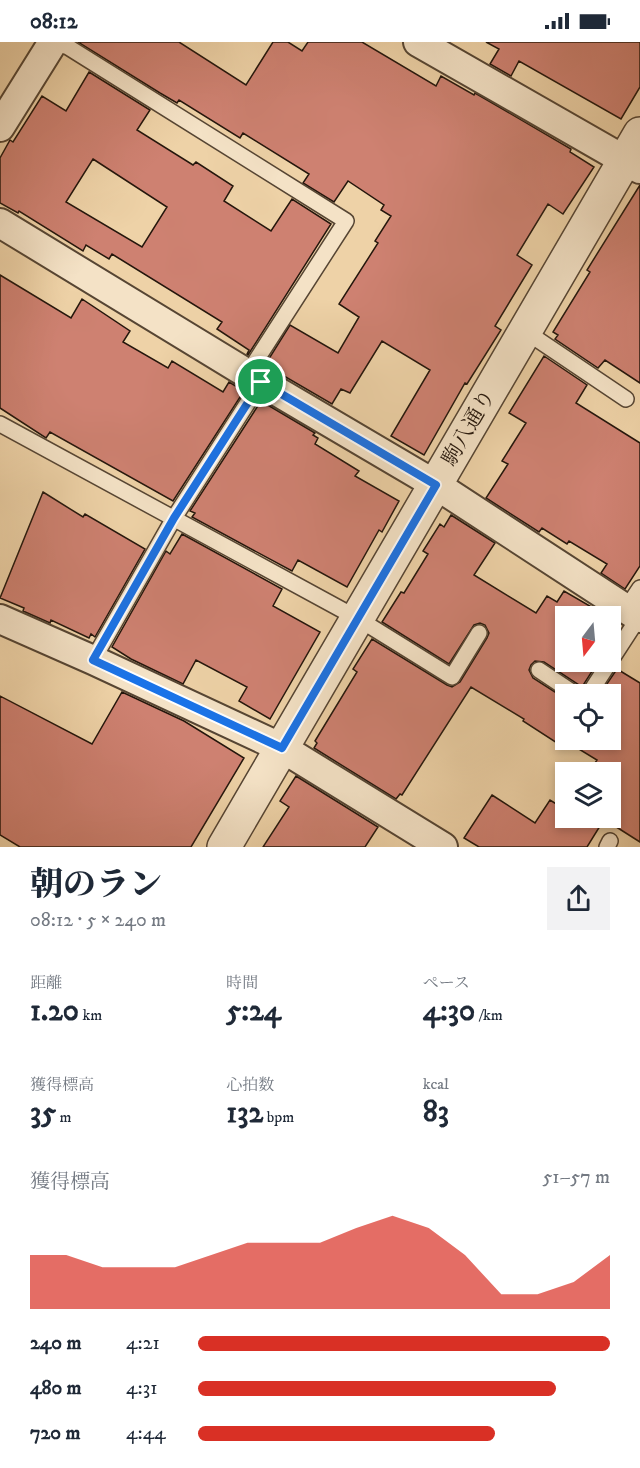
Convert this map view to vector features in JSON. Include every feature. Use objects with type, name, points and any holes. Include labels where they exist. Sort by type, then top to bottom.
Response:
[{"type":"street","points":[[0,127],[53,42]]},
{"type":"street","points":[[418,42],[635,154]]},
{"type":"street","name":"駒八通り","points":[[224,847],[525,331],[635,154]]},
{"type":"street","points":[[0,223],[636,608]]},
{"type":"street","points":[[0,619],[282,748],[443,847]]},
{"type":"lane","points":[[53,42],[68,47],[345,221],[93,660]]},
{"type":"lane","points":[[525,331],[626,399]]},
{"type":"lane","points":[[0,424],[357,618],[452,677],[478,633]]},
{"type":"lane","points":[[594,684],[636,608]]},
{"type":"lane","points":[[539,670],[560,684]]},
{"type":"building","points":[[78,42],[179,42],[246,85],[273,42],[288,42],[302,51],[308,42],[362,42],[436,86],[441,76],[474,95],[475,93],[571,149],[570,152],[594,167],[563,214],[548,204],[517,255],[532,265],[495,326],[501,330],[467,384],[465,383],[424,455],[391,436],[430,370],[382,341],[350,393],[341,389],[332,404],[265,365],[290,325],[338,353],[359,317],[339,304],[378,243],[375,241],[391,216],[381,210],[384,205],[348,181],[334,202],[303,183],[309,174],[243,133],[240,138],[179,100],[177,103]]},
{"type":"building","points":[[486,42],[640,42],[640,87],[621,119],[519,61],[511,76],[490,64],[499,49]]},
{"type":"building","points":[[89,72],[150,110],[137,130],[193,165],[196,162],[233,186],[224,201],[271,231],[292,199],[331,224],[248,355],[249,350],[217,329],[222,322],[112,254],[109,259],[86,245],[83,251],[19,211],[18,213],[0,203],[0,158],[10,140],[13,142],[42,96],[66,111]],"holes":[[[93,159],[167,207],[142,247],[66,202]]]},
{"type":"building","points":[[640,185],[640,383],[605,360],[598,368],[555,339],[558,335],[553,332],[590,272],[587,270]]},
{"type":"building","points":[[0,275],[71,318],[82,299],[130,331],[123,342],[168,368],[172,361],[223,392],[229,382],[244,391],[173,501],[50,432],[46,438],[0,408]]},
{"type":"building","points":[[544,356],[587,385],[576,403],[640,443],[640,566],[625,589],[601,573],[607,564],[569,541],[567,544],[542,528],[539,532],[486,498],[508,464],[502,461],[526,423],[509,413]]},
{"type":"building","points":[[261,401],[315,433],[313,435],[318,438],[315,444],[359,471],[355,476],[399,501],[382,532],[379,530],[347,587],[298,560],[292,571],[192,517],[195,513],[190,511]]},
{"type":"building","points":[[43,492],[83,517],[85,514],[145,549],[95,637],[91,634],[89,638],[51,620],[50,623],[0,598]]},
{"type":"building","points":[[451,515],[495,543],[474,575],[536,613],[547,596],[557,602],[564,591],[590,606],[555,606],[555,669],[544,662],[535,661],[529,670],[533,678],[555,692],[555,742],[523,721],[524,719],[471,687],[402,795],[400,794],[396,799],[314,748],[317,743],[315,741],[357,672],[353,669],[372,639],[452,687],[460,682],[487,638],[489,633],[485,625],[480,623],[474,625],[449,664],[382,622],[401,592],[404,593],[428,554],[423,551],[440,524],[444,527]]},
{"type":"building","points":[[182,534],[282,589],[273,606],[320,632],[270,719],[239,701],[247,687],[196,660],[183,684],[131,659],[112,647],[166,551],[170,554]]},
{"type":"building","points":[[621,671],[640,683],[640,842],[618,828],[621,828],[621,762],[596,762],[597,760],[580,750],[621,750],[621,684],[607,684],[615,672]]},
{"type":"building","points":[[559,672],[592,672],[584,684],[577,684]]},
{"type":"building","points":[[122,692],[184,721],[244,758],[191,847],[20,847],[0,835],[0,696],[92,744]]},
{"type":"building","points":[[296,776],[378,827],[365,847],[263,847],[289,807],[280,801]]},
{"type":"building","points":[[492,795],[535,823],[550,800],[555,803],[555,828],[599,828],[587,847],[479,847],[464,838]]},
{"type":"route","points":[[261,382],[436,485],[282,748],[93,660],[174,518],[261,382]]}]
